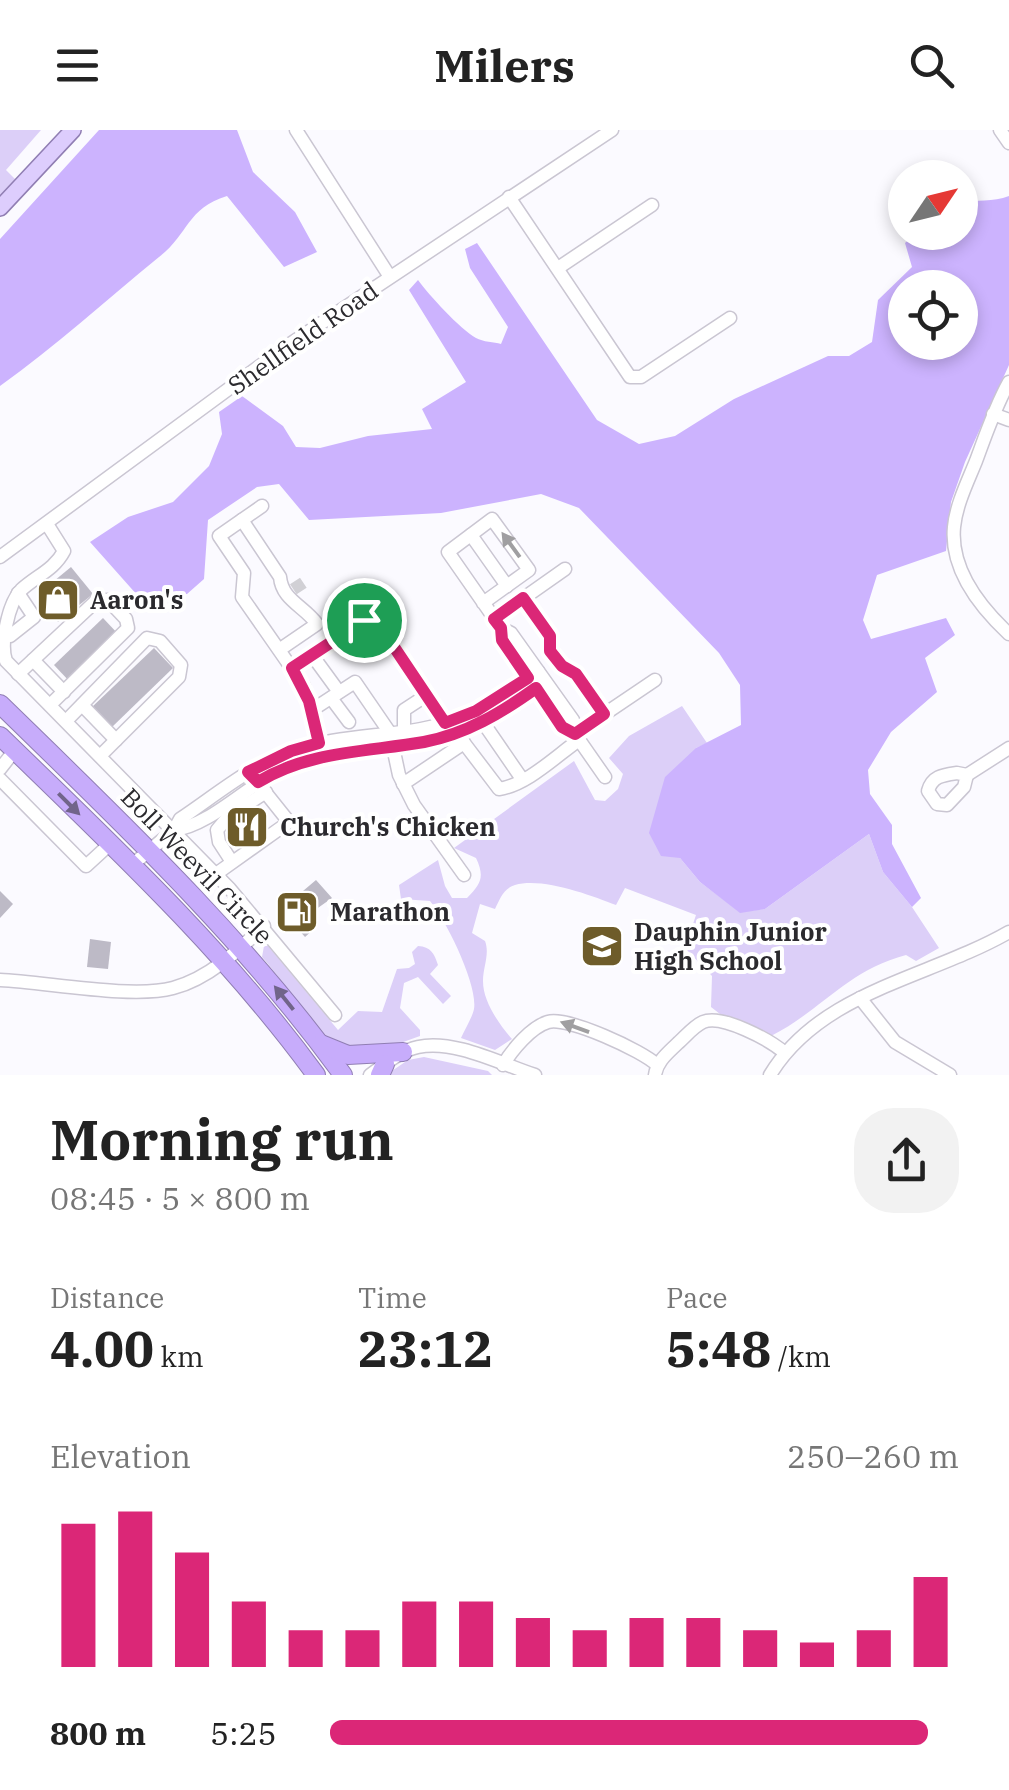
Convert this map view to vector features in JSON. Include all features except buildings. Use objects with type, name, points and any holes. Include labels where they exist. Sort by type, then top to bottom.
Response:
[{"type":"highway","name":"Boll Weevil Circle","points":[[0,704],[150,849],[242,946],[343,1075]]},
{"type":"highway","name":"Boll Weevil Circle","points":[[0,736],[7,761],[30,766],[132,866],[222,961],[316,1075]]},
{"type":"highway","points":[[7,761],[31,744],[48,751]]},
{"type":"highway","points":[[320,1043],[348,1055],[403,1052]]},
{"type":"main road","points":[[0,208],[72,130]]},
{"type":"street","points":[[296,130],[390,277]]},
{"type":"street","name":"Shellfield Road","points":[[0,556],[287,346],[612,130]]},
{"type":"street","points":[[1000,130],[1009,143]]},
{"type":"street","points":[[510,198],[630,377],[641,377],[730,318]]},
{"type":"street","points":[[558,268],[652,204]]},
{"type":"street","points":[[1009,382],[993,414],[954,526],[955,549],[972,592],[1009,634]]},
{"type":"street","points":[[993,414],[1009,420]]},
{"type":"street","points":[[262,506],[219,536],[244,574],[242,597],[304,686],[321,750]]},
{"type":"street","points":[[242,520],[280,577],[281,587],[293,603],[304,601],[317,624],[280,650]]},
{"type":"street","points":[[483,603],[529,570],[492,520],[448,552],[483,603],[498,623],[511,633],[537,680],[572,720],[577,737],[605,777]]},
{"type":"street","points":[[48,524],[64,551],[58,562],[18,593],[4,634],[3,654],[18,674],[264,926],[335,1014]]},
{"type":"street","points":[[471,535],[507,586]]},
{"type":"street","points":[[498,623],[523,598],[565,569]]},
{"type":"street","points":[[280,577],[294,581]]},
{"type":"street","points":[[4,634],[10,636],[34,617],[18,593]]},
{"type":"street","points":[[523,598],[550,636],[550,651],[562,666],[576,674],[604,714]]},
{"type":"street","points":[[18,674],[100,599],[108,600],[126,619],[128,628],[50,705]]},
{"type":"street","points":[[292,668],[364,620],[374,619],[499,789],[522,779],[604,714],[655,680]]},
{"type":"street","points":[[66,721],[147,638],[160,641],[182,664],[179,678],[100,756]]},
{"type":"street","points":[[312,655],[350,722]]},
{"type":"street","points":[[33,660],[64,692]]},
{"type":"street","points":[[404,784],[456,729],[537,680]]},
{"type":"street","points":[[312,710],[355,682],[395,737],[404,784],[464,875]]},
{"type":"street","points":[[395,737],[404,710],[427,694]]},
{"type":"street","points":[[82,704],[116,740]]},
{"type":"street","points":[[479,717],[522,779]]},
{"type":"street","points":[[232,862],[219,842],[217,830],[257,782],[291,751],[456,729]]},
{"type":"street","points":[[967,775],[1009,748]]},
{"type":"street","points":[[0,779],[86,866],[110,844]]},
{"type":"street","points":[[132,866],[174,830],[180,819],[257,782]]},
{"type":"street","points":[[216,874],[289,822],[257,782]]},
{"type":"street","points":[[0,980],[164,990],[186,984],[222,961],[264,926]]},
{"type":"street","points":[[770,1075],[785,1052],[818,1022],[860,998],[942,965],[1009,932]]},
{"type":"street","points":[[860,998],[894,1042],[950,1075]]},
{"type":"street","points":[[504,1065],[510,1052],[543,1024],[560,1020],[641,1052],[656,1070],[700,1023],[709,1020],[768,1040],[785,1052]]},
{"type":"street","points":[[378,1071],[403,1052],[438,1046],[535,1075]]},
{"type":"shaded area","points":[[0,130],[41,130],[6,170],[15,179],[0,196]]},
{"type":"shaded area","points":[[99,130],[237,130],[253,172],[295,212],[317,252],[284,267],[227,196],[214,201],[195,215],[159,257],[0,386],[0,239]]},
{"type":"shaded area","points":[[1009,196],[1009,365],[951,502],[946,551],[877,575],[863,620],[871,639],[946,618],[955,635],[925,658],[937,692],[891,732],[868,770],[870,794],[892,825],[892,844],[921,898],[912,907],[883,872],[869,834],[765,909],[740,913],[700,882],[680,858],[661,856],[649,833],[665,777],[696,748],[741,725],[740,685],[719,653],[579,508],[541,494],[441,513],[309,520],[279,484],[257,487],[208,520],[204,579],[187,594],[138,596],[90,542],[128,517],[173,502],[209,466],[222,434],[219,412],[242,396],[283,426],[296,447],[320,448],[368,436],[432,429],[422,409],[466,382],[409,290],[418,280],[469,334],[501,344],[508,327],[470,268],[465,249],[477,243],[597,420],[639,444],[675,436],[734,399],[828,356],[849,356],[872,342],[878,300],[888,290],[888,360],[978,360],[978,270],[909,270],[912,267],[907,250],[978,250],[978,200]]},
{"type":"shaded area","points":[[682,706],[707,743],[696,748],[680,858],[700,882],[740,912],[765,909],[869,834],[883,872],[939,948],[916,961],[906,955],[868,970],[771,1036],[711,1007],[712,976],[685,948],[696,915],[625,888],[616,905],[552,885],[515,885],[505,892],[495,909],[480,904],[472,933],[485,941],[483,981],[489,1005],[512,1039],[495,1050],[461,1038],[474,1009],[466,969],[430,901],[401,899],[399,885],[438,860],[452,898],[467,898],[478,884],[480,870],[476,858],[454,848],[574,761],[595,800],[605,801],[618,789],[623,774],[609,758],[629,736]]},
{"type":"shaded area","points":[[264,946],[268,946],[338,1030],[358,1011],[382,1012],[397,969],[415,964],[412,952],[418,946],[433,954],[438,965],[430,974],[451,996],[443,1004],[418,977],[404,983],[400,1008],[420,1030],[420,1036],[392,1046],[342,1051],[262,957]]},
{"type":"shaded area","points":[[424,1057],[492,1075],[386,1075],[408,1060]]},
{"type":"tunnel","points":[[295,581],[305,596]]},
{"type":"place","name":"Aaron's","points":[[58,600]]},
{"type":"place","name":"Church's Chicken","points":[[247,827]]},
{"type":"place","name":"Marathon","points":[[297,912]]},
{"type":"place","name":"Dauphin Junior High School","points":[[602,946]]},
{"type":"route","points":[[523,598],[550,636],[550,651],[562,666],[576,674],[604,714],[575,734],[562,727],[536,688],[482,723],[458,732],[424,742],[314,758],[258,782],[248,772],[276,757],[319,743],[304,686],[292,668],[364,620],[374,619],[378,623],[445,723],[476,711],[528,678],[502,640],[501,628],[494,619],[523,598]]}]
